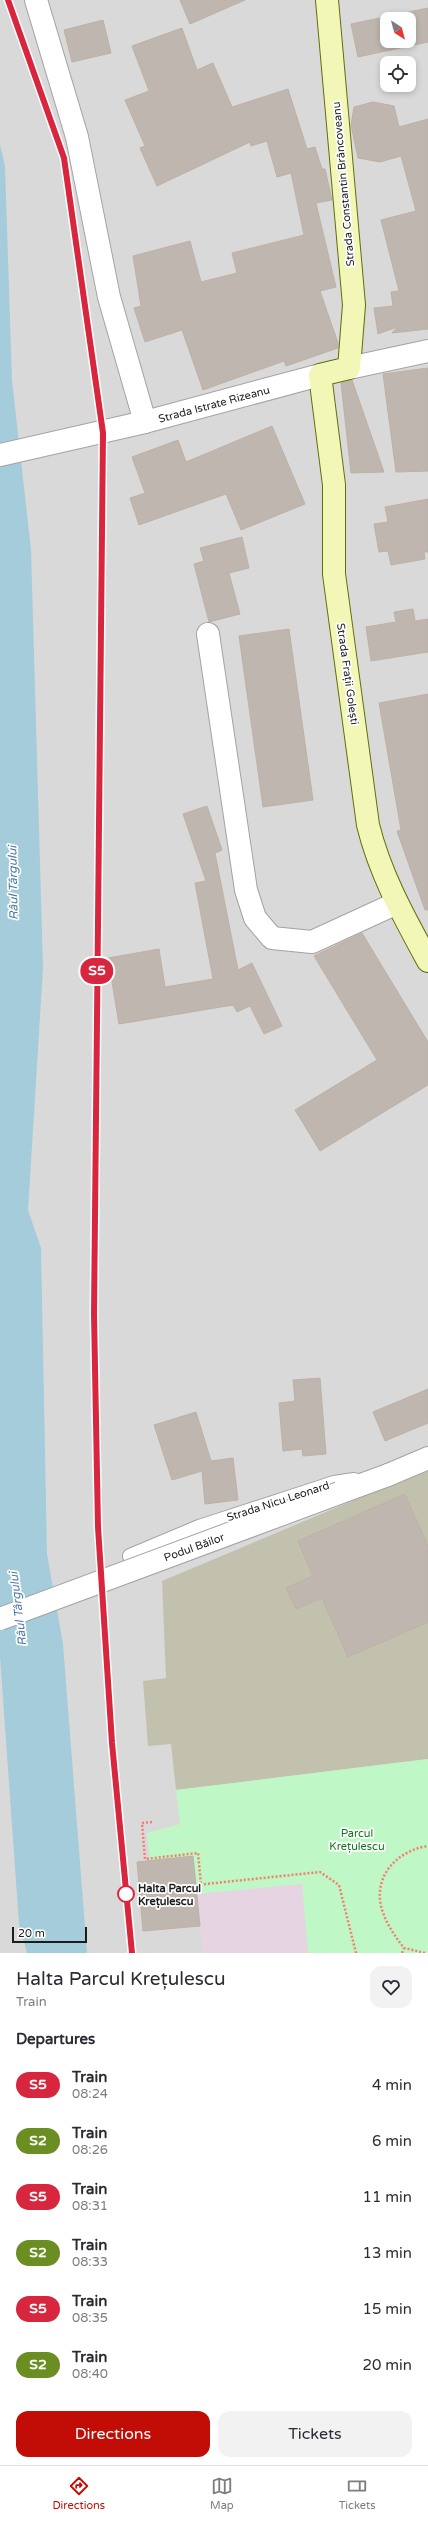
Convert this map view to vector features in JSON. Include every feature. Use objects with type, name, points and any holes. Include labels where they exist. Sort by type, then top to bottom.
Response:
[{"type":"main road","name":"Strada Constantin Brâncoveanu","points":[[327,0],[354,305],[349,368]]},
{"type":"main road","name":"Strada Istrate Rizeanu","points":[[320,375],[349,368]]},
{"type":"main road","name":"Strada Frații Golești","points":[[320,375],[334,485],[334,574],[368,825],[376,855],[397,903],[428,961]]},
{"type":"street","points":[[36,0],[77,137],[109,297],[145,422]]},
{"type":"street","name":"Strada Istrate Rizeanu","points":[[349,368],[428,351]]},
{"type":"street","name":"Strada Istrate Rizeanu","points":[[0,455],[145,422],[320,375]]},
{"type":"street","points":[[208,634],[246,890],[255,918],[272,938],[312,942],[397,903]]},
{"type":"street","name":"Strada Nicu Leonard","points":[[388,1475],[428,1458]]},
{"type":"street","name":"Podul Băilor","points":[[0,1619],[388,1475]]},
{"type":"lane","name":"Strada Nicu Leonard","points":[[130,1556],[199,1527],[334,1483],[388,1475]]},
{"type":"path","points":[[152,1822],[142,1823],[145,1859],[198,1853],[201,1885]]},
{"type":"path","points":[[425,1953],[404,1948],[390,1929],[381,1905],[382,1879],[393,1860],[416,1848],[428,1846]]},
{"type":"path","points":[[196,1885],[320,1872],[339,1885],[356,1953]]},
{"type":"path","points":[[402,1953],[404,1948]]},
{"type":"shaded area","points":[[0,0],[428,0],[428,1953],[0,1953]]},
{"type":"shaded area","points":[[428,1469],[428,1759],[176,1790],[171,1744],[148,1746],[143,1681],[166,1678],[162,1581]]},
{"type":"shaded area","points":[[302,1884],[308,1953],[203,1953],[197,1894]]},
{"type":"green space","name":"Parcul Krețulescu","points":[[428,1759],[428,1953],[308,1953],[302,1884],[197,1894],[193,1856],[150,1860],[147,1833],[180,1824],[176,1790]]},
{"type":"water","name":"Râul Târgului","points":[[0,145],[5,166],[12,380],[31,550],[43,968],[28,1210],[41,1248],[47,1554],[63,1644],[87,1953],[27,1953],[19,1924],[0,1656]]},
{"type":"building","points":[[180,0],[245,0],[190,24]]},
{"type":"building","points":[[428,8],[428,42],[416,45],[416,12],[409,12]]},
{"type":"building","points":[[380,18],[380,48],[400,48],[358,57],[351,24]]},
{"type":"building","points":[[103,20],[111,53],[72,62],[64,30]]},
{"type":"building","points":[[182,28],[197,70],[213,63],[232,107],[288,89],[307,149],[315,147],[322,169],[325,169],[332,200],[316,203],[336,287],[320,291],[338,343],[338,348],[286,366],[284,361],[203,390],[182,330],[145,342],[134,308],[141,306],[133,256],[190,241],[201,282],[237,273],[232,253],[304,235],[291,173],[277,177],[267,141],[251,146],[250,142],[157,186],[140,148],[145,146],[125,100],[149,91],[132,46]]},
{"type":"building","points":[[373,102],[394,106],[399,127],[428,119],[428,329],[392,333],[397,327],[378,334],[374,308],[393,306],[391,292],[399,291],[381,220],[416,211],[401,156],[380,162],[358,158],[351,125],[354,107]]},
{"type":"building","points":[[428,368],[428,471],[396,472],[383,374]]},
{"type":"building","points":[[352,380],[384,472],[351,473],[341,383]]},
{"type":"building","points":[[272,426],[305,504],[241,530],[226,494],[139,525],[130,498],[145,493],[132,457],[178,440],[186,462]]},
{"type":"building","points":[[428,499],[428,552],[424,552],[425,559],[391,565],[388,551],[379,552],[374,524],[388,522],[385,507]]},
{"type":"building","points":[[242,537],[249,568],[229,573],[240,614],[209,622],[194,564],[204,561],[200,548]]},
{"type":"building","points":[[413,609],[415,621],[428,619],[428,652],[371,661],[366,627],[396,622],[394,612]]},
{"type":"building","points":[[289,629],[313,800],[263,807],[239,636]]},
{"type":"building","points":[[428,694],[428,910],[425,910],[397,831],[401,830],[379,703]]},
{"type":"building","points":[[207,806],[222,850],[215,853],[238,970],[252,963],[282,1026],[264,1034],[250,1006],[237,1012],[233,1005],[119,1024],[108,958],[159,949],[165,987],[213,979],[195,883],[206,881],[183,814]]},
{"type":"building","points":[[362,933],[428,1042],[428,1085],[320,1151],[295,1110],[377,1060],[314,956]]},
{"type":"building","points":[[320,1378],[326,1454],[303,1456],[302,1449],[283,1451],[279,1403],[295,1401],[293,1380]]},
{"type":"building","points":[[428,1389],[428,1423],[385,1441],[373,1412]]},
{"type":"building","points":[[196,1412],[211,1461],[233,1458],[238,1500],[205,1504],[202,1471],[172,1480],[154,1425]]},
{"type":"building","points":[[405,1494],[428,1546],[428,1622],[348,1657],[322,1598],[296,1609],[286,1588],[313,1576],[298,1541]]},
{"type":"building","name":"Halta Parcul Krețulescu","points":[[193,1856],[200,1926],[143,1931],[137,1862]]},
{"type":"railway","points":[[8,0],[64,157],[103,433],[94,1314],[98,1527],[112,1743],[132,1953]]},
{"type":"train","name":"S5","points":[[8,0],[64,158],[103,433],[94,1314],[98,1527],[112,1743],[132,1953]]},
{"type":"place","name":"Halta Parcul Krețulescu","points":[[126,1894]]}]
